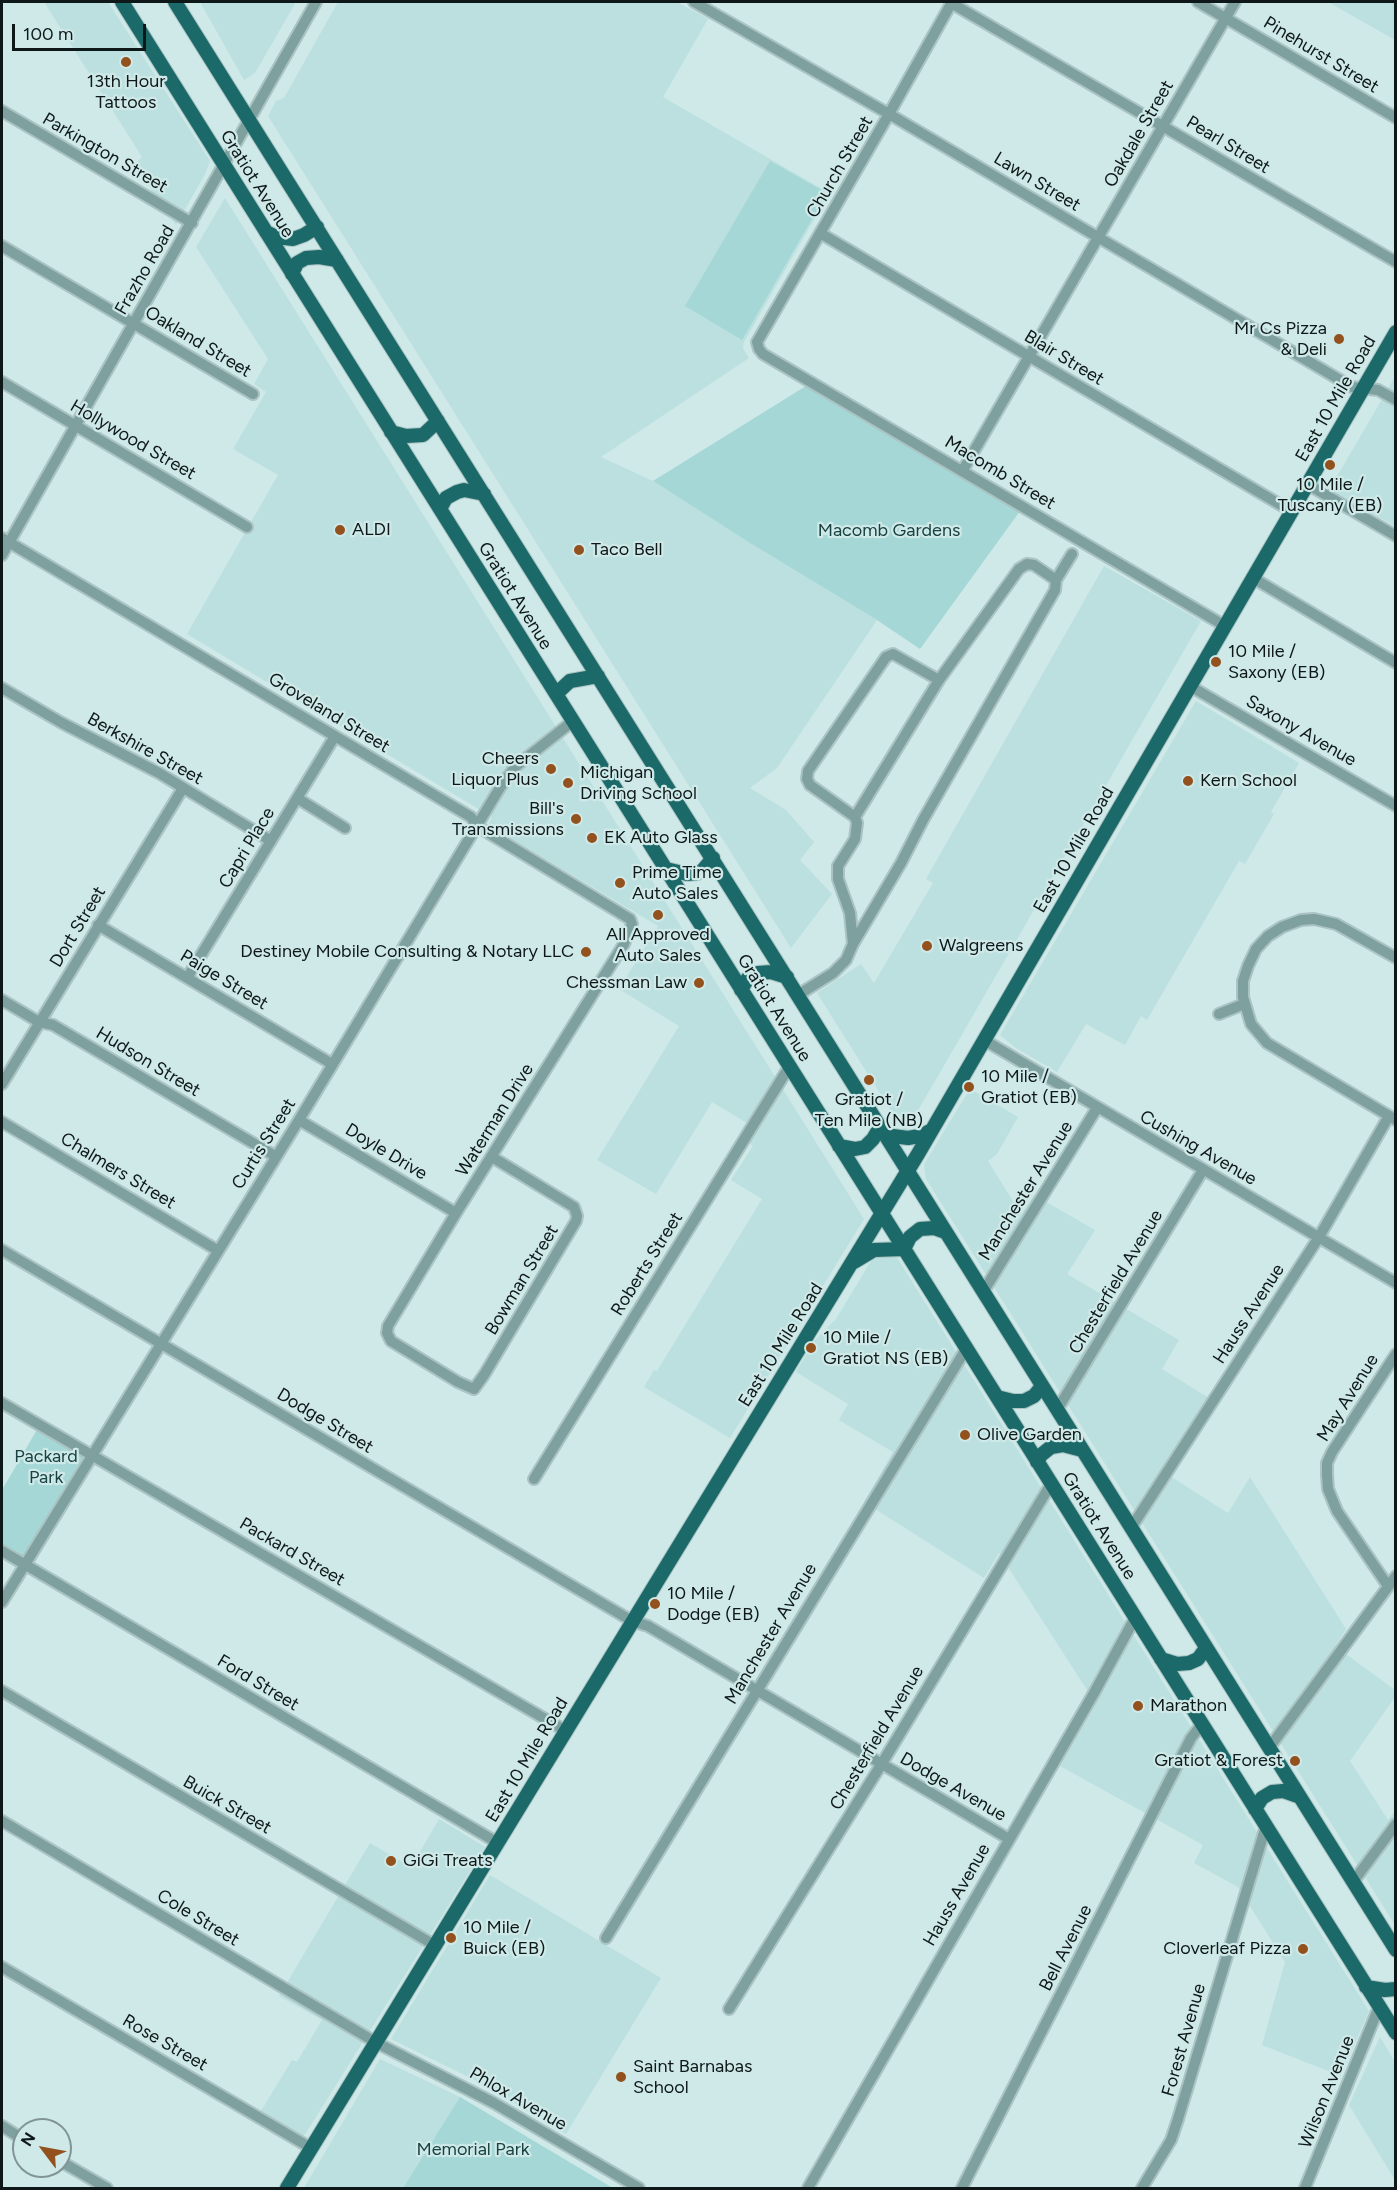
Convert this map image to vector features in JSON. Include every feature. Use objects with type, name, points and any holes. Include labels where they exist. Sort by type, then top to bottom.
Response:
[{"type":"main road","name":"Gratiot Avenue","points":[[122,2],[1395,2033]]},
{"type":"main road","name":"Gratiot Avenue","points":[[175,2],[1395,1950]]},
{"type":"main road","points":[[266,232],[277,237],[293,239],[304,236],[316,227]]},
{"type":"main road","points":[[292,274],[297,263],[306,258],[319,257],[337,260]]},
{"type":"main road","name":"East 10 Mile Road","points":[[287,2188],[882,1214],[1395,332]]},
{"type":"main road","points":[[391,432],[406,436],[423,435],[438,421]]},
{"type":"main road","points":[[440,509],[446,498],[457,492],[464,490],[484,494]]},
{"type":"main road","points":[[556,694],[570,681],[598,676]]},
{"type":"main road","points":[[666,869],[687,874],[698,873],[704,870],[712,858]]},
{"type":"main road","points":[[741,990],[748,978],[758,973],[771,972],[787,977]]},
{"type":"main road","points":[[839,1146],[855,1149],[865,1147],[883,1131],[908,1138],[920,1136],[932,1130]]},
{"type":"main road","points":[[850,1265],[874,1250],[904,1249],[910,1237],[920,1229],[934,1228],[945,1232]]},
{"type":"main road","points":[[997,1397],[1024,1401],[1034,1396],[1041,1386]]},
{"type":"main road","points":[[1037,1462],[1041,1455],[1051,1447],[1063,1445],[1082,1450]]},
{"type":"main road","points":[[1161,1659],[1177,1664],[1189,1663],[1198,1659],[1206,1648]]},
{"type":"main road","points":[[1255,1809],[1262,1798],[1272,1792],[1283,1791],[1300,1797]]},
{"type":"main road","points":[[1366,1987],[1395,1989]]},
{"type":"street","name":"Frazho Road","points":[[2,555],[5,541],[76,426],[316,2]]},
{"type":"street","name":"Lawn Street","points":[[694,2],[889,114],[1352,387],[1378,390],[1395,400]]},
{"type":"street","name":"Church Street","points":[[759,349],[757,342],[952,2]]},
{"type":"street","name":"Pearl Street","points":[[952,2],[1395,262]]},
{"type":"street","name":"Pinehurst Street","points":[[1198,2],[1395,118]]},
{"type":"street","name":"Oakdale Street","points":[[963,470],[1235,2]]},
{"type":"street","name":"Parkington Street","points":[[2,111],[192,223]]},
{"type":"street","name":"Blair Street","points":[[820,233],[1291,512]]},
{"type":"street","name":"Oakland Street","points":[[2,246],[253,394]]},
{"type":"street","name":"Macomb Street","points":[[759,349],[763,354],[1225,626]]},
{"type":"street","name":"Hollywood Street","points":[[2,382],[247,527]]},
{"type":"street","points":[[1307,484],[1395,536]]},
{"type":"street","name":"Groveland Street","points":[[5,541],[471,817],[477,826],[625,914],[632,924]]},
{"type":"street","points":[[798,995],[833,974],[846,960],[1072,554]]},
{"type":"street","points":[[855,817],[939,680],[1019,569],[1026,564],[1034,565],[1056,580]]},
{"type":"street","points":[[1253,578],[1395,663]]},
{"type":"street","points":[[853,944],[850,913],[838,879],[838,866],[855,839],[858,829],[855,817],[810,785],[807,779],[808,771],[886,657],[892,654],[939,680]]},
{"type":"street","name":"Saxony Avenue","points":[[1190,686],[1395,806]]},
{"type":"street","name":"Berkshire Street","points":[[2,688],[62,723],[141,763],[270,841]]},
{"type":"street","name":"Curtis Street","points":[[2,1602],[160,1342],[299,1120],[504,781],[515,767],[573,721]]},
{"type":"street","name":"Capri Place","points":[[187,978],[334,736]]},
{"type":"street","name":"Dort Street","points":[[2,1084],[183,788]]},
{"type":"street","points":[[297,798],[345,828]]},
{"type":"street","points":[[1392,1118],[1267,1043],[1251,1024],[1244,1004],[1243,981],[1257,949],[1268,936],[1282,927],[1301,920],[1314,919],[1336,924],[1395,958]]},
{"type":"street","name":"Waterman Drive","points":[[387,1333],[391,1318],[624,944],[632,924]]},
{"type":"street","name":"Paige Street","points":[[98,925],[332,1064]]},
{"type":"street","name":"Hudson Street","points":[[2,1000],[39,1022],[53,1025],[275,1156]]},
{"type":"street","points":[[1219,1014],[1244,1004]]},
{"type":"street","name":"Cushing Avenue","points":[[984,1040],[1395,1283]]},
{"type":"street","name":"Roberts Street","points":[[534,1479],[789,1067]]},
{"type":"street","name":"Manchester Avenue","points":[[983,1292],[1097,1107]]},
{"type":"street","name":"Hauss Avenue","points":[[1131,1528],[1319,1237],[1392,1118]]},
{"type":"street","name":"Doyle Drive","points":[[299,1120],[456,1213]]},
{"type":"street","name":"Chalmers Street","points":[[2,1122],[217,1250]]},
{"type":"street","name":"Bowman Street","points":[[387,1333],[391,1341],[458,1382],[474,1389],[491,1365],[577,1216],[574,1207],[492,1157]]},
{"type":"street","name":"Chesterfield Avenue","points":[[1057,1410],[1203,1170]]},
{"type":"street","name":"Dodge Street","points":[[2,1250],[632,1621]]},
{"type":"street","name":"Manchester Avenue","points":[[606,1938],[966,1349]]},
{"type":"street","name":"May Avenue","points":[[1388,1586],[1337,1511],[1328,1490],[1326,1475],[1332,1452],[1395,1354]]},
{"type":"street","name":"Packard Street","points":[[2,1403],[566,1731]]},
{"type":"street","name":"Chesterfield Avenue","points":[[729,2009],[881,1765],[1051,1484]]},
{"type":"street","name":"Ford Street","points":[[2,1551],[498,1843]]},
{"type":"street","points":[[1269,1748],[1395,1576]]},
{"type":"street","name":"Hauss Avenue","points":[[808,2188],[1135,1618]]},
{"type":"street","name":"Dodge Avenue","points":[[632,1621],[648,1626],[1009,1839]]},
{"type":"street","name":"Buick Street","points":[[2,1691],[436,1946]]},
{"type":"street","name":"Bell Avenue","points":[[962,2188],[1191,1738],[1202,1724]]},
{"type":"street","name":"Cole Street","points":[[2,1821],[377,2043]]},
{"type":"street","points":[[1353,1882],[1395,1824]]},
{"type":"street","name":"Forest Avenue","points":[[1142,2188],[1165,2152],[1175,2129],[1266,1826]]},
{"type":"street","name":"Rose Street","points":[[2,1967],[311,2148]]},
{"type":"street","name":"Wilson Avenue","points":[[1305,2188],[1379,2007]]},
{"type":"street","name":"Phlox Avenue","points":[[377,2043],[494,2103],[639,2188]]},
{"type":"street","points":[[72,2168],[107,2188]]},
{"type":"shaded area","points":[[44,2],[108,2],[210,161],[176,225],[134,165],[142,157]]},
{"type":"shaded area","points":[[200,2],[296,2],[255,73],[244,80]]},
{"type":"shaded area","points":[[338,2],[677,2],[708,19],[663,97],[829,193],[744,342],[743,348],[749,358],[601,457],[653,481],[877,620],[777,768],[750,788],[786,810],[814,842],[800,860],[832,894],[791,948],[268,116],[276,101],[284,98]]},
{"type":"shaded area","points":[[1328,2],[1395,2],[1395,40]]},
{"type":"shaded area","points":[[225,198],[864,1219],[730,1438],[644,1387],[654,1370],[657,1371],[762,1199],[731,1180],[753,1146],[739,1137],[747,1123],[712,1102],[656,1194],[597,1160],[679,1026],[619,989],[658,926],[488,825],[492,817],[187,634],[278,475],[233,449],[266,392],[254,384],[268,359],[196,247]]},
{"type":"shaded area","points":[[1395,377],[1395,526],[1329,490]]},
{"type":"shaded area","points":[[1104,566],[1201,621],[905,1133],[817,993],[861,964],[874,983],[933,883],[926,879]]},
{"type":"shaded area","points":[[1196,701],[1299,763],[1271,812],[1274,814],[1245,864],[1239,861],[1147,1020],[1141,1016],[1125,1045],[1086,1024],[1057,1072],[1016,1048],[1000,1035]]},
{"type":"shaded area","points":[[970,1089],[1018,1117],[997,1154],[988,1161],[1021,1214],[1034,1195],[1095,1230],[1067,1274],[1179,1340],[1162,1369],[1209,1398],[1162,1471],[1228,1513],[1250,1477],[1346,1629],[1335,1646],[1395,1690],[1395,1697],[1350,1761],[1388,1820],[1395,1811],[1395,1925],[926,1179],[924,1164]]},
{"type":"shaded area","points":[[886,1254],[896,1256],[1369,2011],[1341,2076],[1262,2045],[1285,1962],[1238,1887],[1194,1863],[1203,1845],[1060,1766],[1096,1704],[999,1553],[984,1578],[864,1502],[893,1452],[839,1420],[848,1404],[796,1372],[814,1341],[836,1319],[874,1256]]},
{"type":"shaded area","points":[[439,1819],[485,1847],[304,2136],[261,2111],[292,2060],[297,2062],[322,2020],[279,1996],[370,1843],[411,1867]]},
{"type":"shaded area","points":[[490,1875],[661,1978],[566,2134],[481,2083],[391,2039]]},
{"type":"shaded area","points":[[1380,2037],[1395,2062],[1395,2180],[1349,2105]]},
{"type":"shaded area","points":[[380,2059],[460,2097],[403,2188],[304,2188]]},
{"type":"green space","points":[[770,161],[827,193],[742,340],[685,306]]},
{"type":"green space","name":"Macomb Gardens","points":[[806,386],[1020,511],[920,649],[653,481]]},
{"type":"green space","name":"Packard Park","points":[[38,1428],[84,1456],[23,1558],[2,1545],[2,1490]]},
{"type":"green space","name":"Memorial Park","points":[[460,2097],[613,2188],[403,2188]]},
{"type":"place","name":"13th Hour Tattoos","points":[[126,62]]},
{"type":"place","name":"Mr Cs Pizza & Deli","points":[[1339,339]]},
{"type":"place","name":"10 Mile / Tuscany (EB)","points":[[1330,465]]},
{"type":"place","name":"ALDI","points":[[340,530]]},
{"type":"place","name":"Taco Bell","points":[[579,550]]},
{"type":"place","name":"10 Mile / Saxony (EB)","points":[[1216,662]]},
{"type":"place","name":"Cheers Liquor Plus","points":[[551,769]]},
{"type":"place","name":"Kern School","points":[[1188,781]]},
{"type":"place","name":"Michigan Driving School","points":[[568,783]]},
{"type":"place","name":"Bill's Transmissions","points":[[576,819]]},
{"type":"place","name":"EK Auto Glass","points":[[592,838]]},
{"type":"place","name":"Prime Time Auto Sales","points":[[620,883]]},
{"type":"place","name":"All Approved Auto Sales","points":[[658,915]]},
{"type":"place","name":"Walgreens","points":[[927,946]]},
{"type":"place","name":"Destiney Mobile Consulting & Notary LLC","points":[[586,952]]},
{"type":"place","name":"Chessman Law","points":[[699,983]]},
{"type":"place","name":"Gratiot / Ten Mile (NB)","points":[[869,1080]]},
{"type":"place","name":"10 Mile / Gratiot (EB)","points":[[969,1087]]},
{"type":"place","name":"10 Mile / Gratiot NS (EB)","points":[[811,1348]]},
{"type":"place","name":"Olive Garden","points":[[965,1435]]},
{"type":"place","name":"10 Mile / Dodge (EB)","points":[[655,1604]]},
{"type":"place","name":"Marathon","points":[[1138,1706]]},
{"type":"place","name":"Gratiot & Forest","points":[[1295,1761]]},
{"type":"place","name":"GiGi Treats","points":[[391,1861]]},
{"type":"place","name":"10 Mile / Buick (EB)","points":[[451,1938]]},
{"type":"place","name":"Cloverleaf Pizza","points":[[1303,1949]]},
{"type":"place","name":"Saint Barnabas School","points":[[621,2077]]}]
